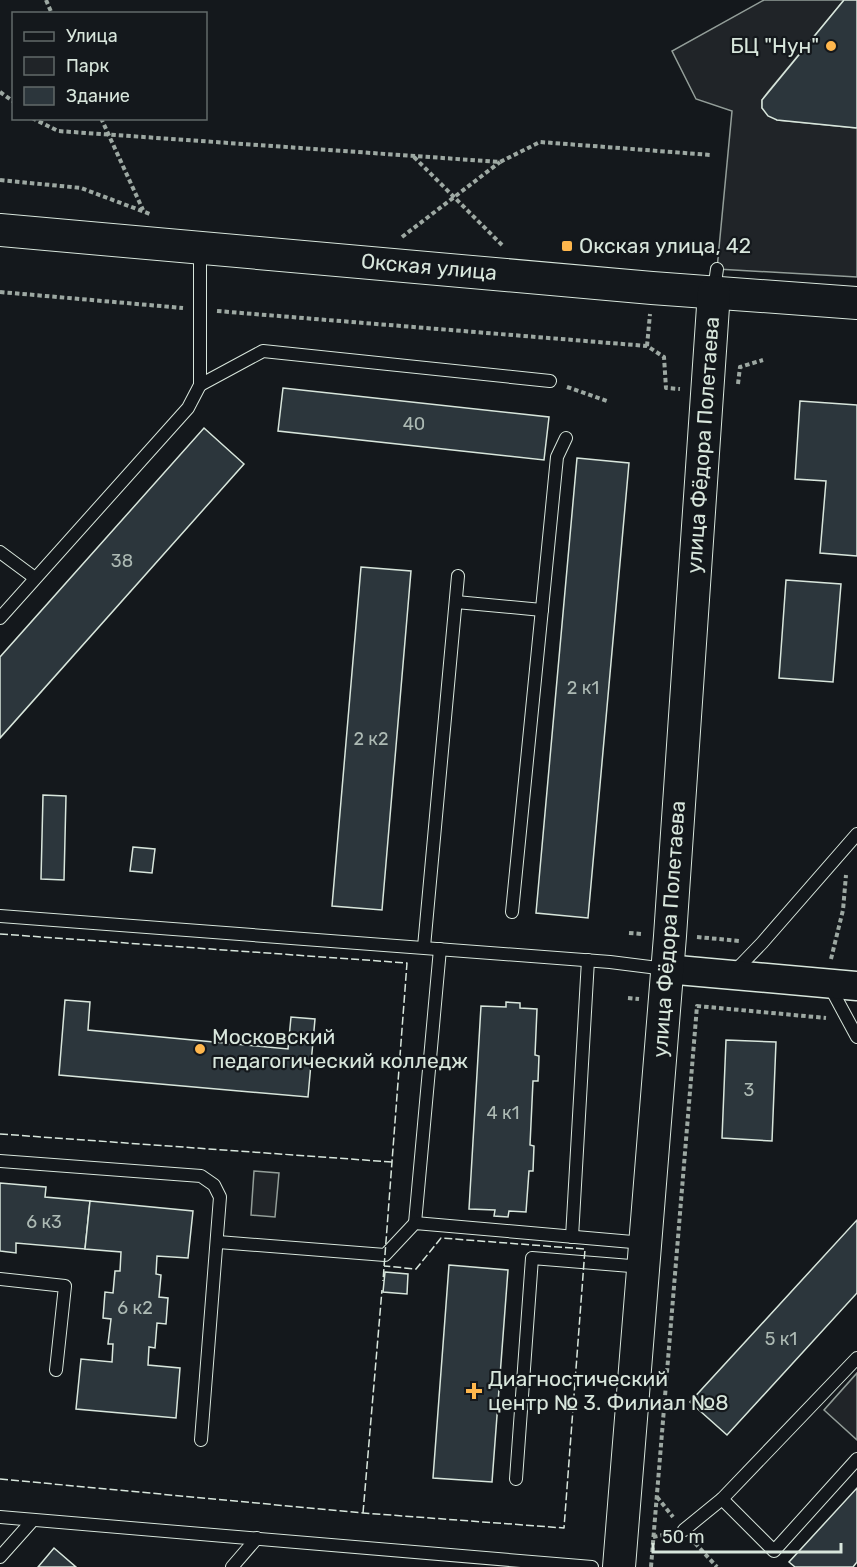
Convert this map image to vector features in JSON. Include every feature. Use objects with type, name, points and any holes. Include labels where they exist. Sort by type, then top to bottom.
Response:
[{"type":"main road","name":"Окская улица","points":[[0,230],[200,247],[715,280],[857,303]]},
{"type":"main road","name":"улица Фёдора Полетаева","points":[[619,1567],[666,969],[715,280]]},
{"type":"street","points":[[666,969],[857,986]]},
{"type":"lane","points":[[0,618],[188,408],[200,385],[200,247]]},
{"type":"lane","points":[[200,385],[263,351],[550,381]]},
{"type":"lane","points":[[512,912],[557,457],[566,438]]},
{"type":"lane","points":[[0,552],[35,578]]},
{"type":"lane","points":[[424,947],[458,576]]},
{"type":"lane","points":[[456,602],[542,610]]},
{"type":"lane","points":[[731,975],[857,834]]},
{"type":"lane","points":[[0,916],[630,963],[666,969]]},
{"type":"lane","points":[[218,1242],[385,1256],[415,1223],[440,949]]},
{"type":"lane","points":[[572,1237],[588,960]]},
{"type":"lane","points":[[828,983],[857,1037]]},
{"type":"lane","points":[[0,1161],[201,1176],[214,1185],[220,1197],[218,1242],[201,1440]]},
{"type":"lane","points":[[415,1223],[572,1237],[643,1255]]},
{"type":"lane","points":[[516,1479],[532,1258],[643,1255]]},
{"type":"lane","points":[[0,1279],[65,1286],[56,1370]]},
{"type":"lane","points":[[684,1530],[722,1498],[857,1358]]},
{"type":"lane","points":[[722,1498],[774,1551],[857,1459]]},
{"type":"lane","points":[[0,1517],[257,1538],[475,1563],[592,1567]]},
{"type":"lane","points":[[0,1557],[33,1520]]},
{"type":"lane","points":[[232,1567],[257,1538]]},
{"type":"path","points":[[36,120],[58,131],[108,136],[500,162]]},
{"type":"path","points":[[101,120],[144,211]]},
{"type":"path","points":[[394,243],[500,162],[540,142],[711,155]]},
{"type":"path","points":[[413,156],[512,255]]},
{"type":"path","points":[[0,292],[647,346],[664,357],[666,388]]},
{"type":"path","points":[[550,381],[607,401]]},
{"type":"path","points":[[828,983],[832,950],[843,910],[847,846]]},
{"type":"path","points":[[697,937],[762,943]]},
{"type":"path","points":[[651,1567],[697,1006],[847,1020]]},
{"type":"path","points":[[657,1496],[717,1567]]},
{"type":"green space","points":[[764,0],[844,0],[768,92],[762,100],[762,108],[777,120],[857,128],[857,277],[717,269],[732,111],[696,99],[672,51]]},
{"type":"green space","points":[[254,1171],[279,1173],[275,1217],[251,1215]]},
{"type":"green space","points":[[857,1373],[857,1440],[824,1410]]},
{"type":"building","name":"БЦ \"Нун\"","points":[[844,0],[857,0],[857,128],[777,120],[768,116],[762,108],[762,100]]},
{"type":"building","points":[[283,388],[549,417],[544,460],[278,431]]},
{"type":"building","points":[[800,401],[857,405],[857,556],[820,553],[826,481],[795,479]]},
{"type":"building","points":[[204,428],[244,464],[0,738],[0,657]]},
{"type":"building","points":[[577,458],[629,463],[588,918],[536,913]]},
{"type":"building","points":[[361,567],[411,571],[382,910],[332,906]]},
{"type":"building","points":[[786,580],[841,584],[833,682],[779,678]]},
{"type":"building","points":[[43,795],[66,796],[64,880],[41,879]]},
{"type":"building","points":[[133,847],[155,849],[152,873],[130,871]]},
{"type":"building","points":[[65,1000],[90,1002],[88,1030],[288,1049],[291,1017],[315,1019],[308,1097],[59,1075]]},
{"type":"building","points":[[506,1002],[520,1003],[520,1008],[537,1009],[535,1055],[539,1056],[538,1081],[533,1081],[530,1145],[534,1146],[533,1171],[529,1171],[526,1212],[509,1211],[508,1217],[494,1216],[495,1210],[469,1209],[481,1006],[506,1007]]},
{"type":"building","points":[[726,1040],[776,1042],[772,1141],[722,1138]]},
{"type":"building","points":[[0,1183],[46,1187],[45,1197],[90,1201],[85,1249],[16,1243],[16,1253],[0,1251]]},
{"type":"building","points":[[90,1201],[193,1211],[188,1258],[157,1256],[156,1274],[161,1275],[159,1297],[168,1298],[166,1324],[157,1323],[155,1348],[149,1347],[148,1365],[180,1368],[176,1418],[76,1409],[81,1359],[112,1362],[113,1344],[108,1344],[111,1319],[103,1318],[105,1292],[113,1293],[115,1271],[120,1271],[121,1252],[85,1249]]},
{"type":"building","points":[[857,1220],[857,1293],[727,1435],[690,1402]]},
{"type":"building","points":[[449,1265],[508,1270],[492,1482],[433,1478]]},
{"type":"building","points":[[385,1272],[408,1274],[407,1294],[383,1292]]},
{"type":"building","points":[[857,1488],[857,1562],[853,1567],[795,1567],[789,1562]]},
{"type":"building","points":[[54,1548],[76,1567],[38,1567]]},
{"type":"fence","points":[[0,934],[407,963],[383,1281]]},
{"type":"fence","points":[[0,1134],[392,1162]]},
{"type":"fence","points":[[0,1479],[363,1513],[564,1528],[585,1249],[441,1238],[416,1269],[384,1266]]},
{"type":"fence","points":[[363,1513],[382,1290]]},
{"type":"place","name":"БЦ \"Нун\"","points":[[831,46]]},
{"type":"place","name":"Окская улица, 42","points":[[567,246]]},
{"type":"place","name":"Московский педагогический колледж","points":[[200,1049]]},
{"type":"place","name":"Диагностический центр № 3. Филиал №8","points":[[474,1391]]}]
